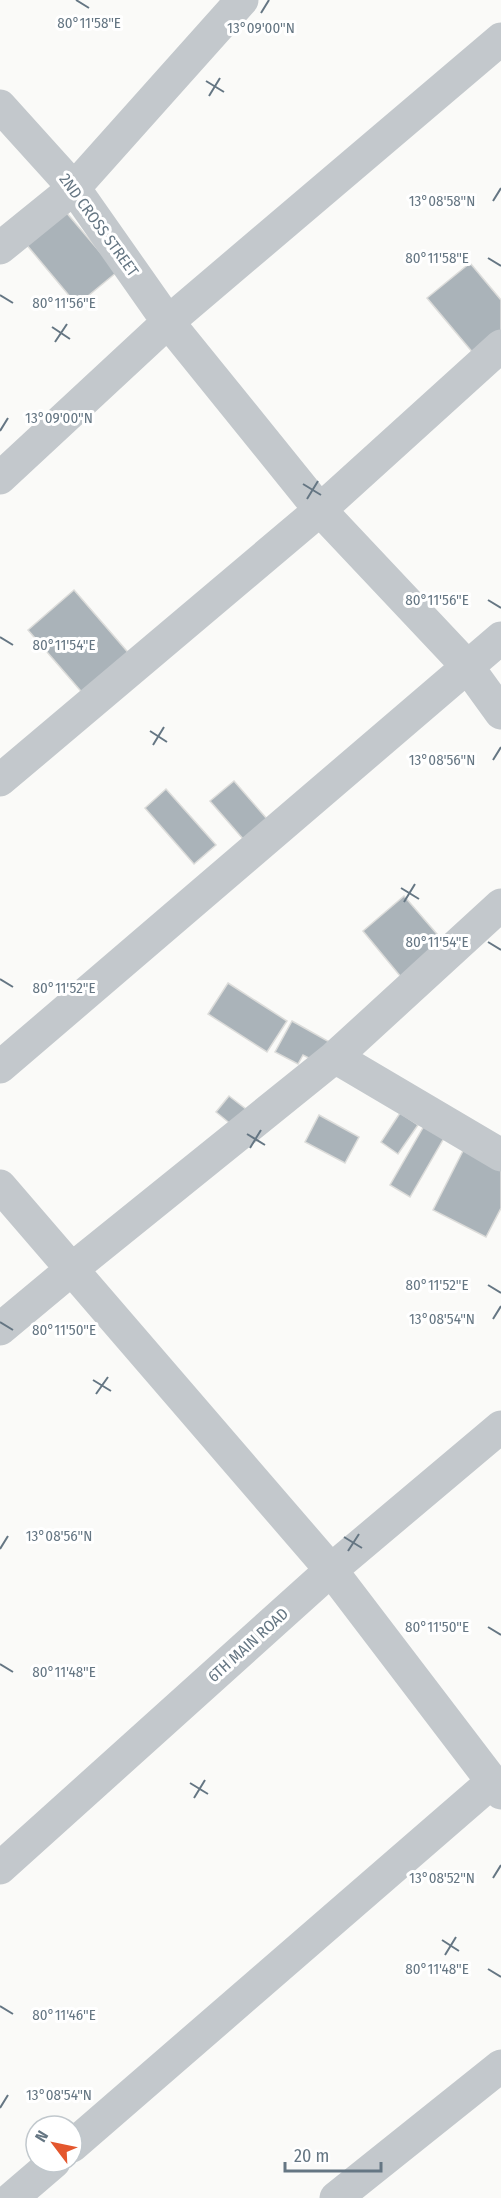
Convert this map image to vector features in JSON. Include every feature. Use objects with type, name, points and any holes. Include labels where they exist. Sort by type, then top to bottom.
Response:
[{"type":"street","points":[[0,248],[74,188],[242,0]]},
{"type":"street","points":[[0,478],[168,322],[501,39]]},
{"type":"street","name":"2ND CROSS STREET","points":[[0,106],[74,188],[168,322],[320,510],[467,666],[501,713]]},
{"type":"street","points":[[0,780],[320,510],[501,346]]},
{"type":"street","points":[[0,1067],[501,638]]},
{"type":"street","points":[[0,1329],[335,1057],[501,905]]},
{"type":"street","points":[[335,1057],[501,1155]]},
{"type":"street","points":[[0,1186],[331,1570],[497,1788],[84,2136]]},
{"type":"street","name":"6TH MAIN ROAD","points":[[0,1868],[331,1570],[500,1429]]},
{"type":"street","points":[[336,2198],[501,2066]]},
{"type":"street","points":[[12,2198],[40,2174]]},
{"type":"building","points":[[65,211],[117,272],[77,305],[26,244]]},
{"type":"building","points":[[470,263],[501,300],[501,341],[479,360],[427,298]]},
{"type":"building","points":[[74,590],[132,657],[86,697],[28,630]]},
{"type":"building","points":[[234,781],[267,819],[244,840],[210,801]]},
{"type":"building","points":[[166,789],[216,845],[194,864],[145,808]]},
{"type":"building","points":[[404,896],[443,941],[401,977],[363,931]]},
{"type":"building","points":[[228,983],[287,1021],[267,1052],[208,1014]]},
{"type":"building","points":[[292,1021],[333,1044],[322,1065],[303,1055],[298,1064],[275,1052]]},
{"type":"building","points":[[229,1096],[251,1113],[238,1130],[216,1112]]},
{"type":"building","points":[[400,1113],[418,1125],[398,1154],[381,1142]]},
{"type":"building","points":[[319,1115],[359,1137],[345,1163],[305,1142]]},
{"type":"building","points":[[424,1126],[444,1138],[410,1197],[390,1185]]},
{"type":"building","points":[[467,1143],[501,1161],[501,1208],[486,1237],[433,1210]]}]
